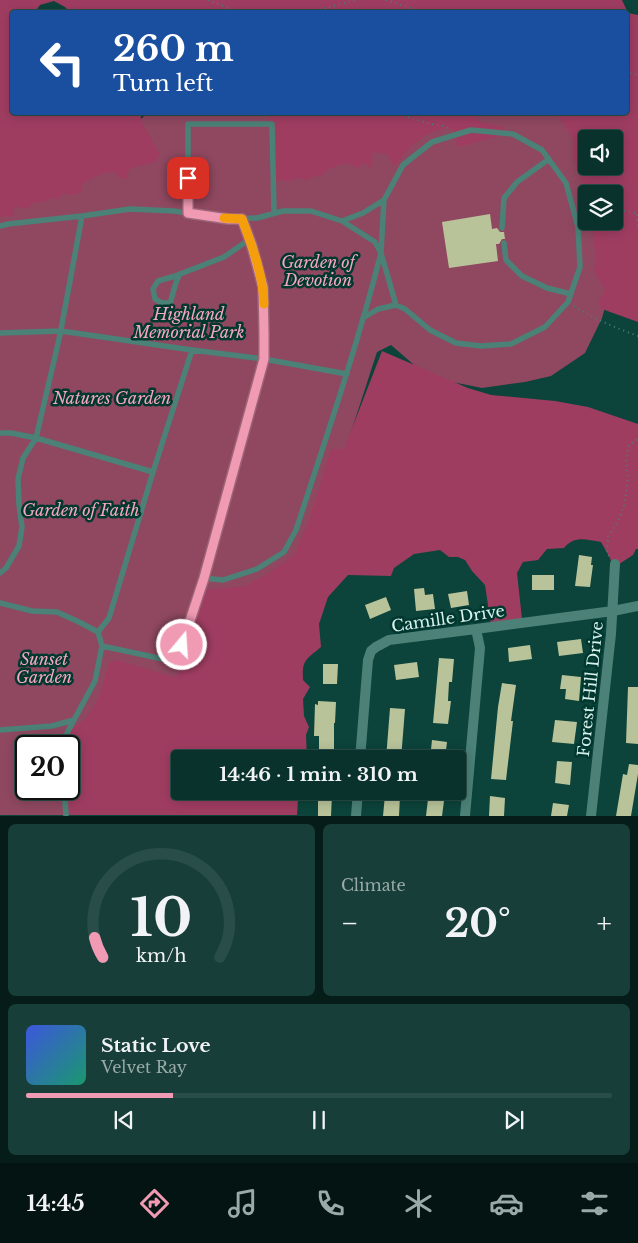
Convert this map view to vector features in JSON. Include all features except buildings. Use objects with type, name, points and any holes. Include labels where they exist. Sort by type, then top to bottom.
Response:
[{"type":"street","name":"Forest Hill Drive","points":[[591,816],[613,611],[615,564]]},
{"type":"street","name":"Camille Drive","points":[[361,750],[368,660],[371,651],[389,640],[613,611],[638,606]]},
{"type":"street","points":[[465,816],[480,648],[476,629]]},
{"type":"street","points":[[356,816],[357,800]]},
{"type":"lane","points":[[188,213],[188,124],[272,124],[274,213]]},
{"type":"lane","points":[[204,578],[223,580],[257,569],[284,552],[296,530],[347,374],[381,253],[384,200],[403,165],[432,142],[471,130],[514,134],[542,150],[566,183],[578,227],[580,268],[568,302],[544,327],[511,344],[481,346],[456,343],[430,330],[405,309],[396,305],[378,309],[363,318]]},
{"type":"lane","points":[[502,228],[504,198],[517,182],[549,159]]},
{"type":"lane","points":[[342,221],[363,213],[384,200]]},
{"type":"lane","points":[[0,226],[130,209],[174,211],[228,219],[257,218],[283,211],[311,211],[342,221],[374,242],[381,253],[396,305]]},
{"type":"lane","points":[[0,573],[6,568],[19,546],[22,527],[18,479],[23,458],[36,438],[61,331],[82,216]]},
{"type":"lane","points":[[102,646],[177,662],[204,578],[264,359],[263,287],[250,239],[242,219]]},
{"type":"lane","points":[[180,274],[170,303],[162,304],[155,299],[153,289],[158,281],[224,257],[250,239]]},
{"type":"lane","points":[[504,243],[506,260],[522,276],[547,288],[571,294]]},
{"type":"lane","points":[[0,333],[61,331],[264,359],[347,374]]},
{"type":"lane","points":[[98,632],[108,618],[152,472],[192,350]]},
{"type":"lane","points":[[0,433],[12,433],[36,438],[152,472]]},
{"type":"lane","points":[[0,603],[32,611],[57,612],[98,632],[102,646],[94,681],[67,735]]},
{"type":"lane","points":[[0,730],[52,726],[74,720]]},
{"type":"lane","points":[[65,800],[66,816]]},
{"type":"path","points":[[208,0],[234,10]]},
{"type":"path","points":[[318,10],[356,0]]},
{"type":"path","points":[[386,0],[417,10]]},
{"type":"path","points":[[403,115],[427,123],[444,126],[459,133]]},
{"type":"path","points":[[638,208],[638,228]]},
{"type":"path","points":[[623,211],[637,213]]},
{"type":"path","points":[[568,302],[585,314],[638,336]]},
{"type":"path","points":[[615,564],[607,553],[608,536],[617,523],[624,506],[628,480],[626,460],[629,445],[638,438]]},
{"type":"green space","name":"Highland Memorial Park","points":[[145,115],[568,115],[579,130],[578,175],[586,175],[586,185],[578,185],[578,230],[615,230],[618,250],[602,318],[585,353],[551,376],[482,388],[428,377],[391,345],[377,352],[315,543],[91,815],[0,815],[0,188],[108,153]]},
{"type":"shaded area","points":[[0,0],[622,0],[627,10],[68,10],[54,1],[40,5],[36,10],[10,10],[10,115],[141,115],[141,121],[160,154],[156,162],[130,168],[127,175],[128,178],[119,179],[118,173],[113,172],[104,174],[82,184],[81,192],[74,195],[63,194],[58,199],[51,198],[44,202],[33,203],[28,208],[15,207],[12,211],[16,215],[0,217]]},
{"type":"shaded area","points":[[629,13],[638,15],[638,322],[602,309],[598,303],[605,290],[594,271],[596,257],[592,230],[623,230],[623,185],[582,185],[579,175],[623,175],[623,130],[578,130],[578,172],[573,156],[573,139],[557,115],[629,115]]},
{"type":"shaded area","points":[[270,115],[476,115],[480,122],[504,127],[501,136],[458,147],[452,129],[436,131],[417,141],[394,167],[387,154],[373,152],[371,168],[363,163],[359,168],[345,163],[327,170],[321,176],[311,177],[307,180],[296,178],[292,181],[279,180],[270,184]]},
{"type":"shaded area","points":[[382,351],[468,388],[491,395],[555,401],[588,407],[638,424],[638,549],[636,549],[633,555],[613,568],[601,542],[577,540],[572,541],[564,548],[547,549],[538,560],[523,562],[517,573],[522,619],[491,625],[485,585],[465,560],[458,557],[449,557],[440,550],[414,554],[394,568],[391,576],[348,575],[328,597],[319,624],[321,647],[306,660],[303,668],[303,680],[310,687],[303,699],[304,716],[309,727],[306,735],[307,750],[171,750],[171,800],[298,800],[297,815],[71,815],[69,800],[80,800],[80,735],[64,732],[84,720],[93,708],[100,693],[109,663],[117,660],[174,677],[178,674],[205,590],[245,586],[266,575],[294,555],[310,518],[331,449],[344,449]]},
{"type":"slow traffic","points":[[224,218],[242,219],[260,273],[264,304]]},
{"type":"route","points":[[182,645],[204,578],[264,359],[263,287],[252,246],[242,219],[228,219],[188,213],[188,178]]},
{"type":"park label","name":"Garden of Devotion","points":[[318,271]]},
{"type":"park label","name":"Natures Garden","points":[[112,398]]},
{"type":"park label","name":"Garden of Faith","points":[[81,510]]},
{"type":"park label","name":"Sunset Garden","points":[[44,668]]}]
